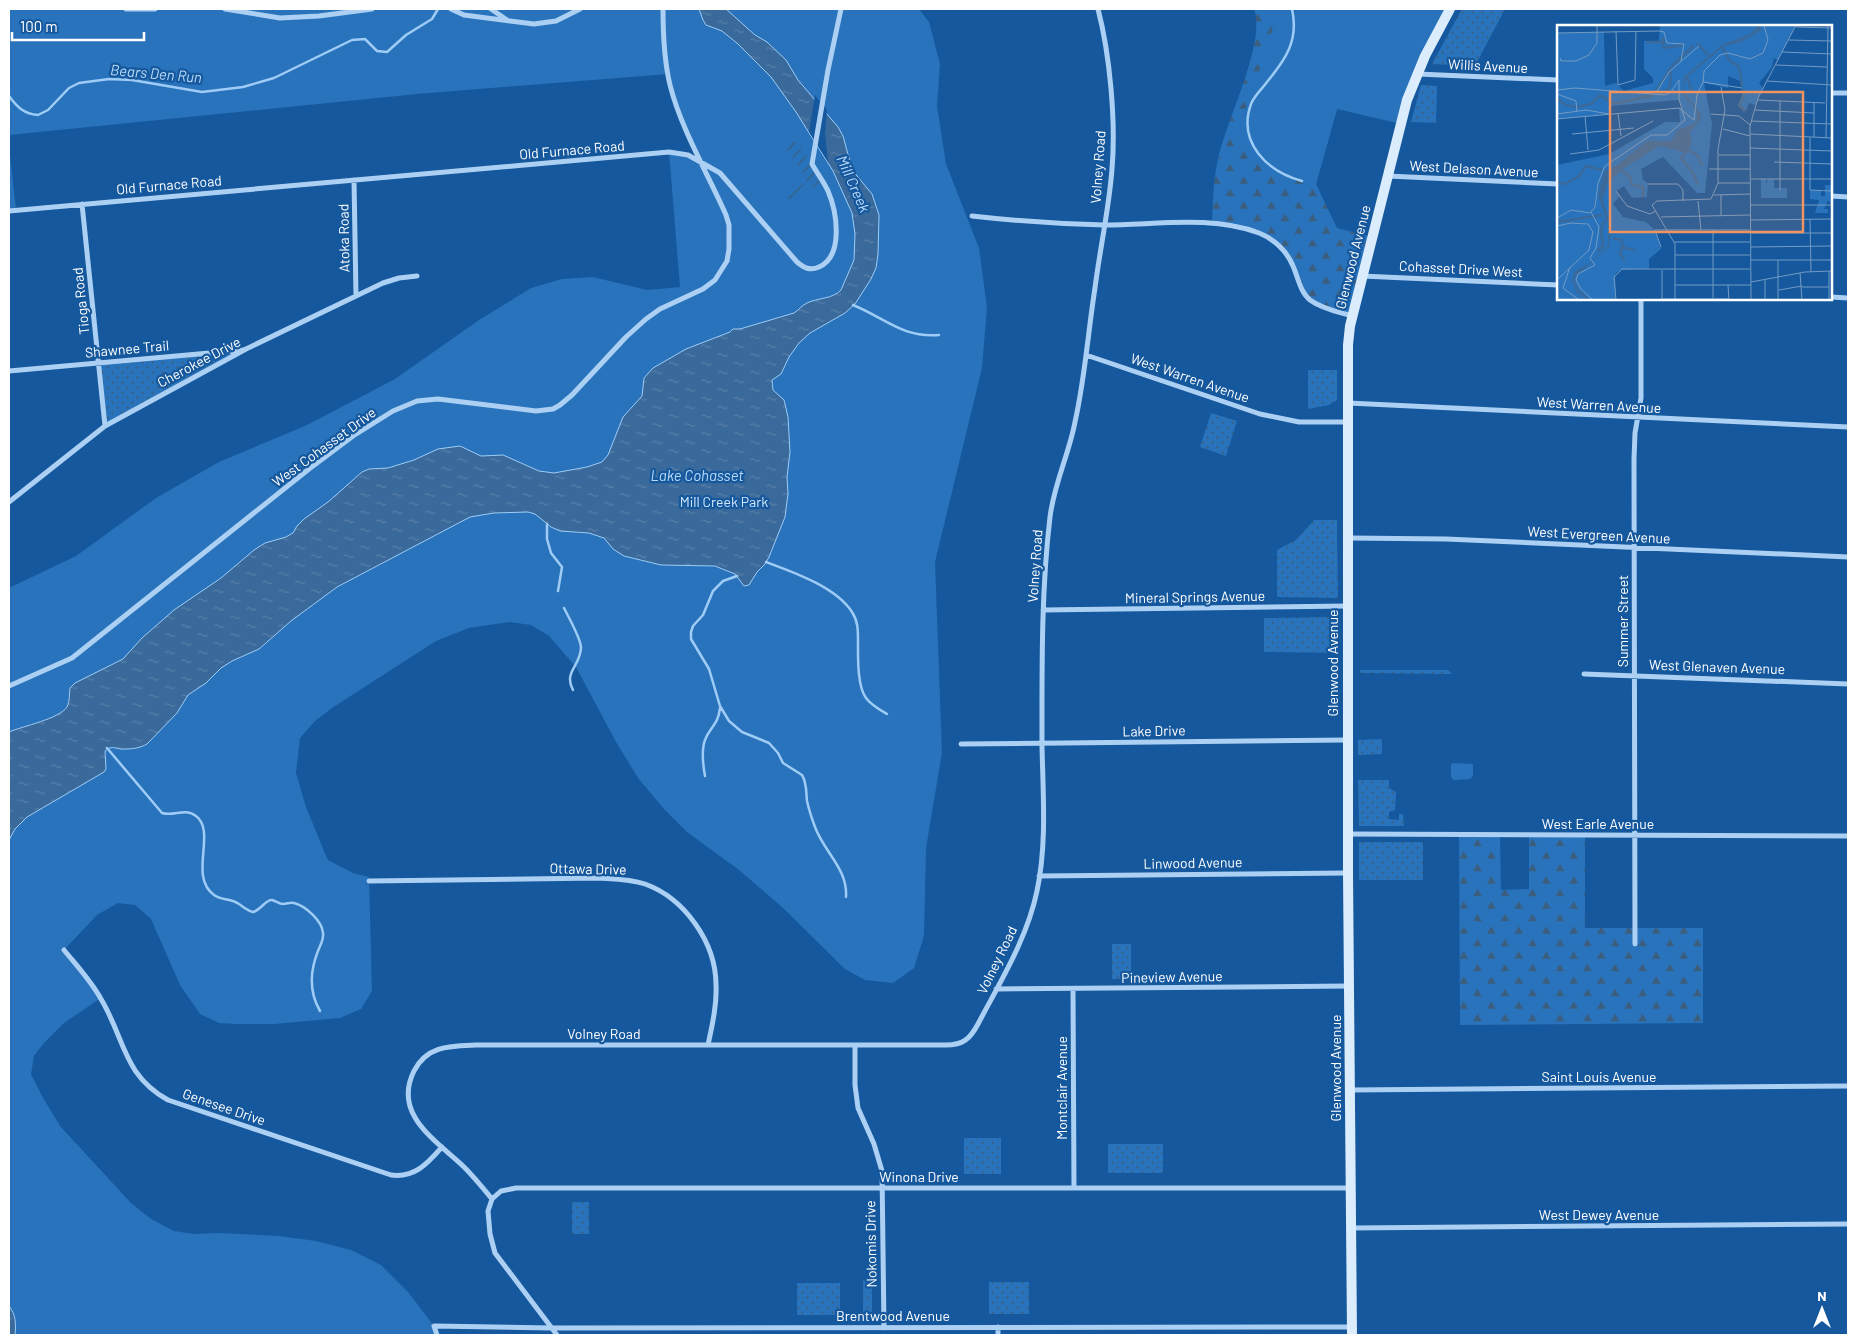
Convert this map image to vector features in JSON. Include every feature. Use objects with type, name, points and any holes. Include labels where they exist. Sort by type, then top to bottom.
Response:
[{"type":"main road","name":"Glenwood Avenue","points":[[1352,1331],[1347,740],[1348,345],[1352,316],[1407,100],[1425,56],[1450,9]]},
{"type":"street","points":[[126,9],[155,9]]},
{"type":"street","points":[[224,9],[269,17],[294,18],[372,9]]},
{"type":"street","points":[[451,9],[464,15],[534,24],[561,19],[580,9]]},
{"type":"street","points":[[491,9],[507,20]]},
{"type":"street","name":"West Cohasset Drive","points":[[9,686],[72,658],[310,469],[353,436],[393,411],[418,401],[438,399],[536,411],[553,409],[572,396],[626,337],[646,319],[668,305],[703,289],[716,280],[727,261],[729,225],[721,203],[676,105],[670,85],[662,9]]},
{"type":"street","name":"Old Furnace Road","points":[[9,211],[669,152],[688,155],[716,170],[730,182],[797,262],[804,267],[813,269],[821,266],[830,257],[837,238],[837,227],[828,192],[812,164],[841,9]]},
{"type":"street","name":"Volney Road","points":[[492,1199],[466,1169],[420,1126],[410,1110],[409,1084],[416,1066],[425,1057],[442,1047],[476,1045],[946,1046],[964,1043],[973,1034],[996,989],[1023,935],[1033,907],[1039,876],[1043,828],[1043,610],[1046,549],[1054,490],[1071,441],[1086,355],[1112,170],[1112,118],[1107,59],[1103,26],[1098,9]]},
{"type":"street","name":"Willis Avenue","points":[[1418,74],[1557,80]]},
{"type":"street","points":[[1832,93],[1848,94]]},
{"type":"street","name":"West Delason Avenue","points":[[1388,176],[1557,184]]},
{"type":"street","name":"Atoka Road","points":[[354,180],[356,296]]},
{"type":"street","points":[[1832,196],[1848,197]]},
{"type":"street","name":"Tioga Road","points":[[82,204],[105,426]]},
{"type":"street","points":[[972,216],[1033,222],[1105,225],[1231,225],[1262,234],[1272,240],[1287,255],[1302,290],[1310,300],[1324,307],[1352,316]]},
{"type":"street","name":"Cherokee Drive","points":[[9,502],[105,426],[246,349],[356,296],[391,280],[418,276]]},
{"type":"street","name":"Cohasset Drive West","points":[[1362,276],[1557,285]]},
{"type":"street","points":[[1832,297],[1848,298]]},
{"type":"street","name":"Summer Street","points":[[1635,944],[1634,433],[1641,398],[1641,300]]},
{"type":"street","name":"Shawnee Trail","points":[[9,371],[246,349]]},
{"type":"street","name":"West Warren Avenue","points":[[1086,355],[1260,414],[1299,422],[1348,422]]},
{"type":"street","name":"West Warren Avenue","points":[[1348,403],[1848,428]]},
{"type":"street","name":"West Evergreen Avenue","points":[[1348,538],[1446,539],[1848,557]]},
{"type":"street","name":"Mineral Springs Avenue","points":[[1043,610],[1347,606]]},
{"type":"street","name":"West Glenaven Avenue","points":[[1584,674],[1848,684]]},
{"type":"street","name":"Lake Drive","points":[[960,744],[1347,740]]},
{"type":"street","name":"West Earle Avenue","points":[[1348,834],[1848,836]]},
{"type":"street","name":"Linwood Avenue","points":[[1039,876],[1348,873]]},
{"type":"street","name":"Ottawa Drive","points":[[369,881],[600,878],[628,880],[654,888],[680,906],[693,921],[708,946],[716,985],[708,1045]]},
{"type":"street","name":"Genesee Drive","points":[[64,950],[101,998],[134,1071],[146,1085],[168,1100],[391,1175],[404,1176],[417,1172],[442,1147]]},
{"type":"street","name":"Pineview Avenue","points":[[996,989],[1349,986]]},
{"type":"street","name":"Montclair Avenue","points":[[1073,989],[1074,1188]]},
{"type":"street","name":"Nokomis Drive","points":[[855,1046],[856,1100],[880,1162],[884,1328]]},
{"type":"street","name":"Saint Louis Avenue","points":[[1350,1090],[1848,1086]]},
{"type":"street","name":"Winona Drive","points":[[492,1199],[501,1191],[516,1188],[1350,1188]]},
{"type":"street","points":[[492,1199],[488,1211],[490,1234],[495,1253],[557,1335]]},
{"type":"street","name":"West Dewey Avenue","points":[[1351,1228],[1848,1224]]},
{"type":"street","name":"Brentwood Avenue","points":[[437,1335],[434,1326],[551,1328],[998,1327],[1352,1331]]},
{"type":"street","points":[[998,1327],[998,1335]]},
{"type":"green space","name":"Mill Creek Park","points":[[9,9],[919,9],[929,22],[940,64],[937,106],[946,164],[979,248],[987,308],[982,368],[935,562],[942,753],[926,848],[924,936],[914,968],[893,983],[865,980],[845,969],[782,907],[739,870],[687,832],[664,809],[638,778],[616,742],[576,667],[549,636],[531,625],[509,622],[469,628],[436,641],[332,708],[315,721],[300,738],[296,773],[306,807],[328,860],[353,873],[369,877],[372,991],[361,1009],[340,1018],[275,1024],[219,1023],[200,1014],[180,985],[151,919],[135,905],[118,903],[97,915],[64,950],[101,998],[64,1023],[43,1044],[34,1056],[31,1074],[60,1126],[131,1203],[151,1219],[174,1231],[193,1234],[219,1233],[279,1236],[316,1241],[351,1250],[381,1265],[408,1292],[434,1326],[437,1335],[9,1335],[9,588],[76,556],[156,498],[219,462],[307,425],[395,379],[479,320],[531,288],[562,279],[593,277],[647,290],[680,287],[669,152],[688,155],[700,162],[676,105],[668,74],[417,94],[9,135]]},
{"type":"green space","points":[[1254,9],[1450,9],[1337,109],[1316,184],[1337,228],[1372,237],[1352,316],[1310,299],[1287,255],[1262,234],[1212,224],[1214,183],[1218,159],[1244,83],[1255,41],[1256,23]]},
{"type":"green space","points":[[1278,9],[1451,9],[1401,124],[1337,109],[1316,184],[1282,173],[1254,159],[1238,134],[1250,94],[1265,57]]},
{"type":"green space","points":[[1462,9],[1505,9],[1475,66],[1432,64]]},
{"type":"green space","points":[[1421,85],[1437,86],[1436,123],[1411,122]]},
{"type":"green space","points":[[795,141],[825,186],[816,189],[811,186],[790,200],[784,197],[807,182],[800,167],[785,147]]},
{"type":"green space","points":[[9,145],[16,210],[9,211]]},
{"type":"green space","points":[[246,349],[105,426],[99,363]]},
{"type":"green space","points":[[1308,370],[1337,370],[1337,400],[1329,405],[1308,409]]},
{"type":"green space","points":[[1211,413],[1237,421],[1226,456],[1200,447]]},
{"type":"green space","points":[[1314,520],[1337,520],[1338,598],[1277,597],[1277,550],[1296,540]]},
{"type":"green space","points":[[1333,617],[1334,653],[1264,652],[1264,618]]},
{"type":"green space","points":[[1360,670],[1448,670],[1452,674],[1360,673]]},
{"type":"green space","points":[[1382,739],[1382,754],[1358,755],[1358,740]]},
{"type":"green space","points":[[1453,763],[1473,764],[1473,776],[1470,779],[1454,780],[1451,777],[1451,765]]},
{"type":"green space","points":[[1358,780],[1389,780],[1389,788],[1396,792],[1395,810],[1389,812],[1389,819],[1399,820],[1399,814],[1403,814],[1404,826],[1359,826]]},
{"type":"green space","points":[[1459,835],[1500,835],[1501,890],[1529,889],[1529,835],[1585,835],[1585,928],[1703,928],[1703,1023],[1460,1025]]},
{"type":"green space","points":[[1359,842],[1423,842],[1423,880],[1359,880]]},
{"type":"green space","points":[[1112,944],[1131,944],[1131,979],[1112,979]]},
{"type":"green space","points":[[964,1138],[1001,1138],[1001,1174],[964,1174]]},
{"type":"green space","points":[[1108,1144],[1163,1144],[1163,1173],[1108,1173]]},
{"type":"green space","points":[[572,1202],[589,1202],[589,1234],[572,1234]]},
{"type":"green space","points":[[863,1280],[872,1280],[872,1315],[863,1315]]},
{"type":"green space","points":[[989,1282],[1029,1282],[1029,1314],[989,1314]]},
{"type":"green space","points":[[797,1283],[840,1283],[840,1315],[797,1315]]},
{"type":"water","name":"Lake Cohasset","points":[[699,9],[726,9],[786,60],[798,80],[838,127],[843,136],[852,169],[872,194],[879,215],[876,268],[855,304],[845,313],[810,333],[799,343],[789,357],[781,374],[772,380],[773,390],[784,400],[788,417],[790,452],[787,477],[788,494],[785,517],[769,557],[749,585],[744,586],[735,574],[715,566],[661,565],[624,556],[613,549],[604,538],[589,533],[560,531],[551,527],[535,514],[528,512],[494,513],[470,517],[337,587],[291,621],[259,649],[221,668],[206,683],[188,695],[177,713],[147,744],[134,748],[112,748],[105,751],[106,769],[104,772],[27,817],[15,829],[9,840],[9,732],[49,719],[63,711],[68,705],[70,688],[75,683],[123,659],[142,638],[174,610],[221,578],[254,550],[265,543],[293,533],[304,519],[328,502],[362,472],[369,469],[388,468],[414,460],[438,449],[460,446],[481,456],[503,455],[539,471],[554,473],[587,467],[602,462],[608,455],[623,417],[642,396],[644,378],[653,368],[686,349],[730,332],[733,329],[740,329],[794,313],[811,301],[829,297],[841,290],[854,260],[855,234],[852,213],[833,171],[796,112],[771,77],[722,31],[706,25]]},
{"type":"water","points":[[9,1306],[15,1320],[15,1335],[9,1335]]},
{"type":"pier","points":[[815,95],[827,110],[825,134],[828,162],[809,132]]},
{"type":"waterway","name":"Bears Den Run","points":[[9,96],[21,109],[38,115],[48,110],[69,88],[79,83],[109,79],[132,80],[202,92],[243,87],[274,78],[352,40],[365,39],[377,51],[387,52],[406,35],[432,19],[438,9]]},
{"type":"waterway","points":[[1292,9],[1294,20],[1292,40],[1280,65],[1252,101],[1248,118],[1248,131],[1258,154],[1267,163],[1289,177],[1302,181]]},
{"type":"waterway","points":[[853,305],[904,330],[926,335],[939,335]]},
{"type":"waterway","points":[[547,524],[547,539],[551,553],[562,567],[558,591]]},
{"type":"waterway","points":[[766,562],[813,581],[845,603],[852,612],[857,626],[859,671],[863,693],[870,703],[887,714]]},
{"type":"waterway","points":[[737,576],[723,581],[713,591],[703,615],[693,626],[691,639],[709,669],[720,706],[729,721],[742,732],[769,743],[778,753],[783,763],[804,778],[807,801],[814,824],[843,878],[846,887],[846,897]]},
{"type":"waterway","points":[[564,608],[581,647],[570,678],[573,690]]},
{"type":"waterway","points":[[705,776],[704,744],[707,735],[718,719],[720,708]]},
{"type":"waterway","points":[[107,748],[162,813],[188,812],[196,816],[202,823],[204,832],[203,877],[207,887],[214,895],[236,902],[253,912],[270,900],[282,904],[294,903],[303,907],[317,919],[322,928],[323,936],[313,966],[312,989],[320,1011]]},
{"type":"water label","name":"Mill Creek","points":[[853,184]]}]
